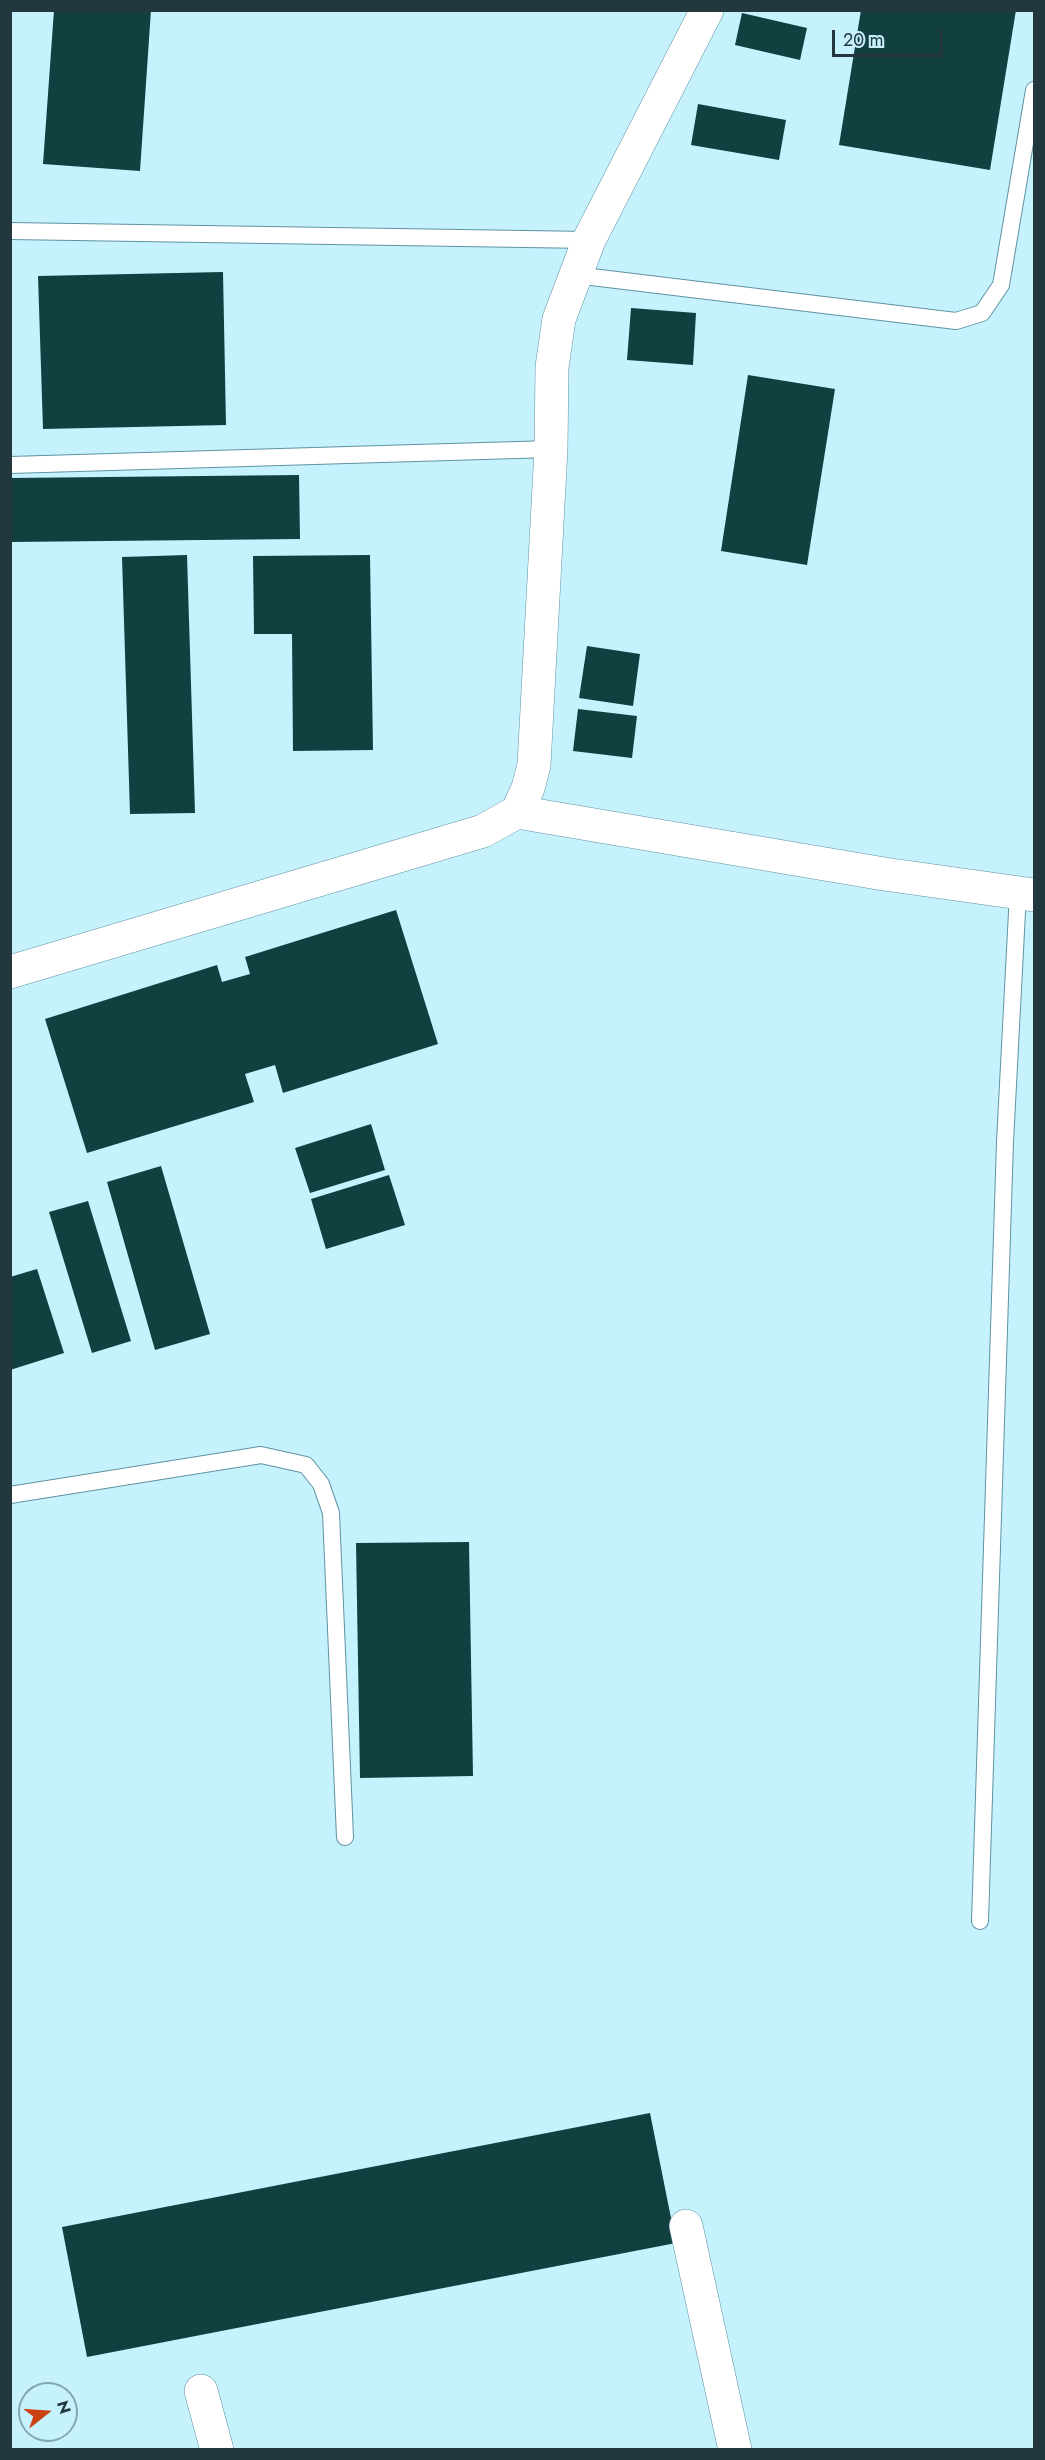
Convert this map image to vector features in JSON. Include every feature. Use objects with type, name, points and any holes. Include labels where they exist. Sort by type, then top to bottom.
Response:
[{"type":"street","points":[[10,972],[483,831],[517,812],[528,788],[534,765],[551,450],[552,367],[559,319],[589,240],[707,10]]},
{"type":"street","points":[[517,812],[884,874],[1026,894]]},
{"type":"street","points":[[686,2226],[735,2450]]},
{"type":"street","points":[[201,2391],[217,2450]]},
{"type":"lane","points":[[575,275],[956,321],[982,313],[1001,285],[1035,90]]},
{"type":"lane","points":[[10,231],[589,240]]},
{"type":"lane","points":[[10,465],[551,450]]},
{"type":"lane","points":[[981,1921],[1005,1142],[1026,894]]},
{"type":"lane","points":[[10,1495],[261,1455],[306,1465],[321,1484],[331,1513],[345,1837]]},
{"type":"building","points":[[54,10],[151,10],[140,171],[43,164]]},
{"type":"building","points":[[861,10],[1016,10],[990,170],[839,145]]},
{"type":"building","points":[[742,13],[807,28],[800,60],[735,45]]},
{"type":"building","points":[[698,104],[786,120],[779,160],[691,145]]},
{"type":"building","points":[[223,272],[226,425],[43,429],[38,276]]},
{"type":"building","points":[[631,308],[696,313],[693,365],[627,360]]},
{"type":"building","points":[[748,375],[835,389],[807,565],[721,551]]},
{"type":"building","points":[[299,475],[300,539],[10,542],[10,478]]},
{"type":"building","points":[[187,555],[195,813],[130,814],[122,557]]},
{"type":"building","points":[[370,555],[373,750],[293,751],[292,634],[254,634],[253,556]]},
{"type":"building","points":[[587,646],[640,654],[633,706],[579,698]]},
{"type":"building","points":[[578,709],[637,716],[632,758],[573,751]]},
{"type":"building","points":[[396,910],[438,1044],[283,1093],[275,1065],[245,1074],[254,1102],[87,1153],[45,1019],[217,965],[222,982],[250,974],[245,957]]},
{"type":"building","points":[[371,1124],[385,1170],[310,1193],[295,1148]]},
{"type":"building","points":[[161,1166],[210,1334],[155,1350],[107,1182]]},
{"type":"building","points":[[389,1175],[405,1225],[326,1249],[311,1199]]},
{"type":"building","points":[[88,1201],[131,1341],[92,1353],[49,1212]]},
{"type":"building","points":[[37,1269],[64,1353],[10,1370],[10,1277]]},
{"type":"building","points":[[469,1542],[473,1776],[360,1778],[356,1543]]},
{"type":"building","points":[[650,2113],[676,2243],[87,2357],[62,2227]]}]
